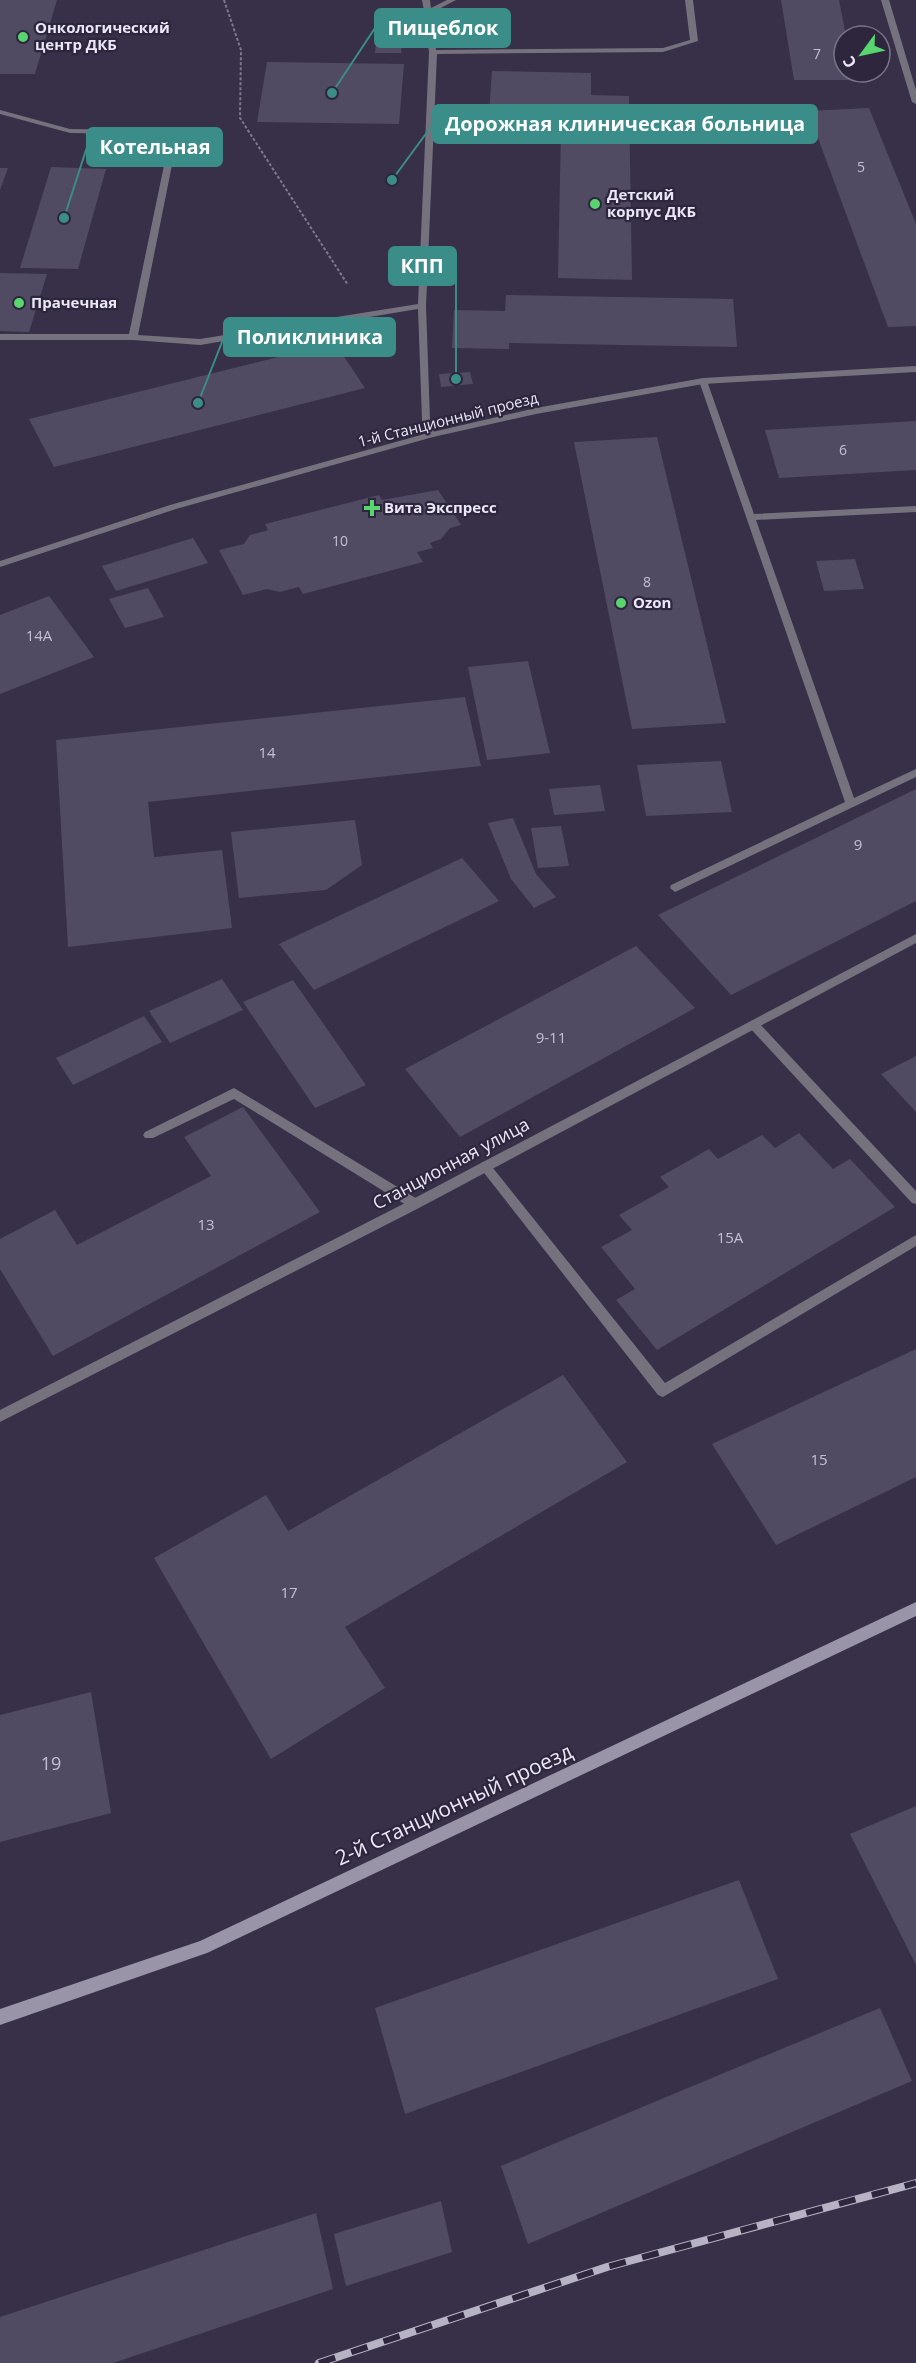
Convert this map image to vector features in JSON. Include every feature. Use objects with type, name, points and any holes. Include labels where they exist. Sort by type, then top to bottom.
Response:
[{"type":"main road","name":"2-й Станционный проезд","points":[[0,2017],[202,1948],[916,1608]]},
{"type":"street","points":[[426,0],[433,52],[422,306],[426,420],[431,435]]},
{"type":"street","points":[[426,13],[452,0]]},
{"type":"street","points":[[433,52],[663,50],[694,41],[688,0]]},
{"type":"street","points":[[885,0],[916,102]]},
{"type":"street","points":[[0,112],[70,131],[148,132],[171,150],[134,337]]},
{"type":"street","points":[[0,337],[134,337],[200,342],[366,313],[422,306]]},
{"type":"street","name":"1-й Станционный проезд","points":[[0,564],[173,507],[431,435],[536,411],[703,381],[916,369]]},
{"type":"street","points":[[703,381],[851,804]]},
{"type":"street","points":[[751,517],[916,509]]},
{"type":"street","points":[[675,888],[916,773]]},
{"type":"street","name":"Станционная улица","points":[[0,1416],[415,1204],[916,938]]},
{"type":"street","points":[[753,1023],[916,1199]]},
{"type":"street","points":[[148,1135],[234,1093],[415,1204]]},
{"type":"street","points":[[485,1166],[663,1391],[916,1240]]},
{"type":"path","points":[[224,0],[241,50],[240,118],[366,313]]},
{"type":"building","name":"Онкологический центр ДКБ","points":[[0,0],[57,0],[35,74],[0,74]]},
{"type":"building","points":[[781,0],[839,0],[844,24],[832,24],[832,80],[794,80]]},
{"type":"building","points":[[377,35],[403,36],[401,53],[375,53]]},
{"type":"building","points":[[267,62],[404,64],[399,124],[257,122]]},
{"type":"building","name":"Детский корпус ДКБ","points":[[492,71],[591,73],[591,95],[629,96],[632,280],[558,278],[561,130],[488,128]]},
{"type":"building","points":[[869,108],[916,224],[916,326],[888,327],[808,111]]},
{"type":"building","points":[[51,167],[106,169],[78,269],[20,268]]},
{"type":"building","points":[[0,168],[8,168],[0,190]]},
{"type":"building","name":"Прачечная","points":[[0,273],[47,274],[29,332],[0,331]]},
{"type":"building","points":[[506,295],[733,299],[737,347],[509,343],[509,349],[452,348],[454,310],[505,311]]},
{"type":"building","points":[[335,343],[365,388],[54,467],[29,419]]},
{"type":"building","points":[[470,372],[473,384],[441,387],[439,374]]},
{"type":"building","points":[[916,421],[916,470],[779,478],[765,430]]},
{"type":"building","points":[[657,437],[726,723],[632,729],[574,442]]},
{"type":"building","points":[[438,490],[461,525],[450,528],[441,539],[430,543],[433,548],[417,552],[423,562],[303,594],[299,587],[280,592],[267,589],[243,595],[219,550],[244,544],[250,535],[268,530],[265,524],[379,495],[382,500]]},
{"type":"building","points":[[193,538],[208,563],[116,591],[102,566]]},
{"type":"building","points":[[855,559],[864,589],[824,591],[816,561]]},
{"type":"building","points":[[148,588],[164,617],[125,628],[109,599]]},
{"type":"building","points":[[49,596],[94,657],[0,694],[0,615]]},
{"type":"building","points":[[528,661],[550,753],[487,760],[468,667]]},
{"type":"building","points":[[465,697],[481,766],[148,802],[154,857],[222,850],[232,928],[68,947],[56,740]]},
{"type":"building","points":[[721,761],[732,812],[646,816],[637,765]]},
{"type":"building","points":[[600,785],[605,811],[554,815],[549,789]]},
{"type":"building","points":[[916,789],[916,901],[731,995],[658,915]]},
{"type":"building","points":[[513,818],[536,874],[556,897],[534,908],[511,879],[488,823]]},
{"type":"building","points":[[355,820],[362,865],[326,890],[239,898],[231,832]]},
{"type":"building","points":[[561,826],[569,866],[538,868],[531,828]]},
{"type":"building","points":[[462,858],[499,901],[314,990],[279,944]]},
{"type":"building","points":[[636,946],[695,1008],[460,1137],[405,1069]]},
{"type":"building","points":[[222,979],[243,1010],[170,1043],[149,1011]]},
{"type":"building","points":[[293,980],[366,1085],[315,1108],[243,1002]]},
{"type":"building","points":[[144,1016],[162,1042],[73,1085],[56,1058]]},
{"type":"building","points":[[916,1056],[916,1112],[881,1074]]},
{"type":"building","points":[[243,1107],[320,1212],[53,1356],[0,1269],[0,1239],[55,1210],[77,1245],[211,1176],[184,1137]]},
{"type":"building","points":[[799,1133],[833,1169],[850,1159],[895,1207],[657,1350],[616,1300],[635,1289],[601,1247],[632,1230],[619,1215],[669,1187],[660,1177],[709,1149],[718,1159],[762,1135],[775,1148]]},
{"type":"building","points":[[916,1349],[916,1477],[776,1545],[712,1444]]},
{"type":"building","points":[[563,1375],[627,1462],[345,1627],[385,1688],[271,1759],[154,1558],[266,1495],[288,1531]]},
{"type":"building","points":[[91,1692],[111,1813],[0,1842],[0,1715]]},
{"type":"building","points":[[916,1806],[916,1965],[850,1834]]},
{"type":"building","points":[[739,1880],[778,1979],[405,2114],[375,2008]]},
{"type":"building","points":[[880,2008],[912,2081],[528,2244],[501,2166]]},
{"type":"building","points":[[441,2201],[452,2252],[346,2286],[334,2234]]},
{"type":"building","points":[[316,2213],[333,2289],[113,2363],[0,2363],[0,2317]]},
{"type":"railway","points":[[319,2363],[607,2267],[916,2183]]},
{"type":"place","name":"Онкологический центр ДКБ","points":[[23,37]]},
{"type":"place","name":"Пищеблок","points":[[332,93]]},
{"type":"place","name":"Дорожная клиническая больница","points":[[392,180]]},
{"type":"place","name":"Детский корпус ДКБ","points":[[595,204]]},
{"type":"place","name":"Котельная","points":[[64,218]]},
{"type":"place","name":"Прачечная","points":[[19,303]]},
{"type":"place","name":"КПП","points":[[456,379]]},
{"type":"place","name":"Поликлиника","points":[[198,403]]},
{"type":"place","name":"Вита Экспресс","points":[[372,508]]},
{"type":"place","name":"Ozon","points":[[621,603]]}]
